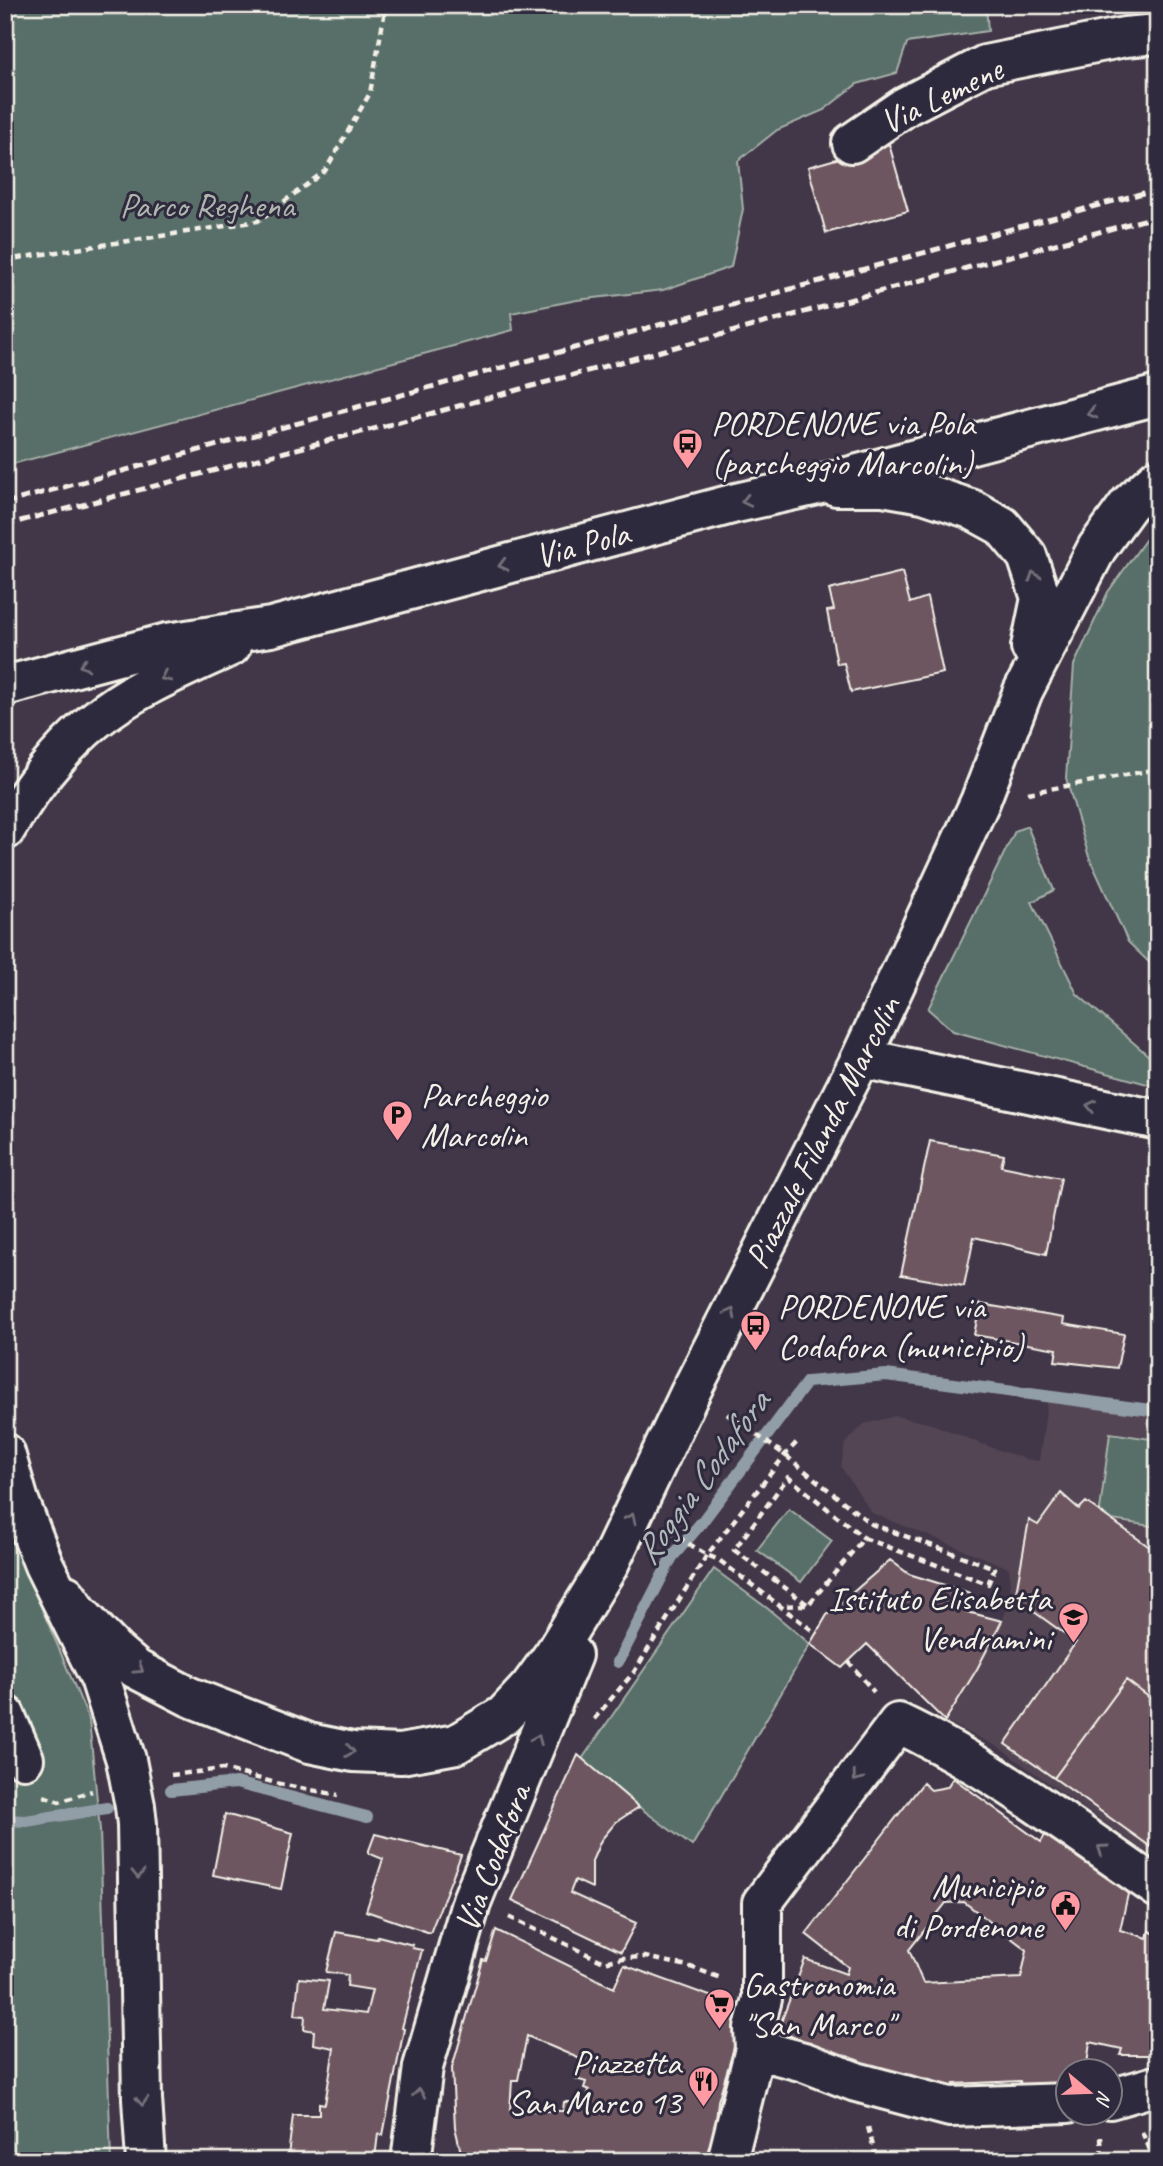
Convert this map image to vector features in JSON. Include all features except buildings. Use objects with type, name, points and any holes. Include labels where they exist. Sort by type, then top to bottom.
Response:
[{"type":"street","name":"Via Lemene","points":[[852,143],[905,106],[985,65],[1125,37],[1158,34]]},
{"type":"street","name":"Via Pola","points":[[5,686],[167,643],[271,627],[736,503],[813,486],[1158,396]]},
{"type":"street","name":"Piazzale Filanda Marcolin","points":[[44,1565],[79,1613],[136,1669],[190,1697],[309,1743],[353,1752],[401,1754],[456,1744],[503,1715],[530,1687],[554,1654],[608,1566],[690,1393],[861,1058],[980,802],[1023,691],[1097,548],[1129,504],[1158,478]]},
{"type":"street","name":"Piazzale Filanda Marcolin","points":[[813,486],[883,486],[923,492],[971,509],[1002,526],[1027,556],[1041,598],[1023,691]]},
{"type":"street","points":[[5,830],[32,786],[62,751],[95,720],[150,684],[271,627]]},
{"type":"street","points":[[861,1058],[1158,1120]]},
{"type":"street","points":[[5,1453],[19,1501],[44,1565],[100,1678],[127,1760],[138,1838],[142,2099],[146,2161]]},
{"type":"street","name":"Via Codafora","points":[[411,2161],[423,2067],[472,1900],[608,1566]]},
{"type":"street","points":[[5,1715],[23,1759]]},
{"type":"street","points":[[727,2161],[755,2049],[754,2028],[762,1999],[761,1903],[898,1723],[935,1741],[1047,1809],[1158,1888]]},
{"type":"street","points":[[755,2049],[804,2062],[856,2082],[950,2107],[1054,2104]]},
{"type":"street","points":[[1124,2095],[1158,2085]]},
{"type":"path","points":[[5,260],[258,221],[325,171],[370,93],[386,5]]},
{"type":"path","points":[[980,802],[1158,769]]},
{"type":"path","points":[[748,1429],[871,1524],[995,1567],[988,1584],[864,1538],[788,1477],[734,1550],[808,1605]]},
{"type":"path","points":[[592,1721],[634,1672],[707,1555],[799,1440]]},
{"type":"path","points":[[671,1532],[719,1560],[817,1634]]},
{"type":"path","points":[[781,1606],[808,1605],[864,1538]]},
{"type":"path","points":[[514,1919],[604,1962],[645,1957],[688,1966],[743,1986],[762,1999]]},
{"type":"path","points":[[875,2154],[880,2161]]},
{"type":"shaded area","name":"Istituto Elisabetta Vendramini","points":[[1048,1397],[1158,1411],[1158,1861],[998,1747],[945,1721],[1002,1621],[1011,1599],[1009,1568],[872,1513],[841,1467],[845,1444],[864,1424],[896,1416],[932,1424],[1025,1459],[1039,1461]]},
{"type":"green space","name":"Parco Reghena","points":[[5,5],[986,5],[988,31],[907,43],[897,73],[857,84],[824,110],[777,130],[738,161],[743,209],[731,267],[663,290],[577,300],[511,313],[513,330],[5,466]]},
{"type":"green space","points":[[1158,522],[1158,971],[1128,942],[1089,857],[1066,778],[1074,665],[1108,592]]},
{"type":"green space","points":[[1027,826],[1054,890],[1032,902],[1077,994],[1158,1062],[1158,1087],[953,1031],[928,1009],[1015,831]]},
{"type":"green space","points":[[1110,1433],[1158,1440],[1158,1527],[1099,1518]]},
{"type":"green space","points":[[789,1509],[832,1541],[801,1582],[757,1550]]},
{"type":"green space","points":[[5,1521],[89,1720],[100,1830],[111,2161],[5,2161]]},
{"type":"green space","points":[[714,1569],[810,1644],[692,1846],[639,1807],[582,1759]]},
{"type":"waterway","name":"Roggia Codafora","points":[[618,1662],[672,1557],[702,1522],[807,1382],[886,1375],[1158,1411]]},
{"type":"waterway","name":"Roggia Codafora","points":[[171,1790],[236,1783],[367,1817]]},
{"type":"waterway","name":"Roggia Codafora","points":[[5,1820],[26,1821],[107,1808]]},
{"type":"railway","points":[[5,503],[1158,189]]},
{"type":"railway","points":[[5,525],[396,423],[1158,216]]},
{"type":"place","name":"PORDENONE via Pola (parcheggio Marcolin)","points":[[688,470]]},
{"type":"place","name":"Parcheggio Marcolin","points":[[398,1142]]},
{"type":"place","name":"PORDENONE via Codafora (municipio)","points":[[755,1353]]},
{"type":"place","name":"Istituto Elisabetta Vendramini","points":[[1074,1645]]},
{"type":"place","name":"Municipio di Pordenone","points":[[1066,1933]]},
{"type":"place","name":"Gastronomia \"San Marco\"","points":[[720,2031]]},
{"type":"place","name":"Piazzetta San Marco 13","points":[[704,2109]]}]
